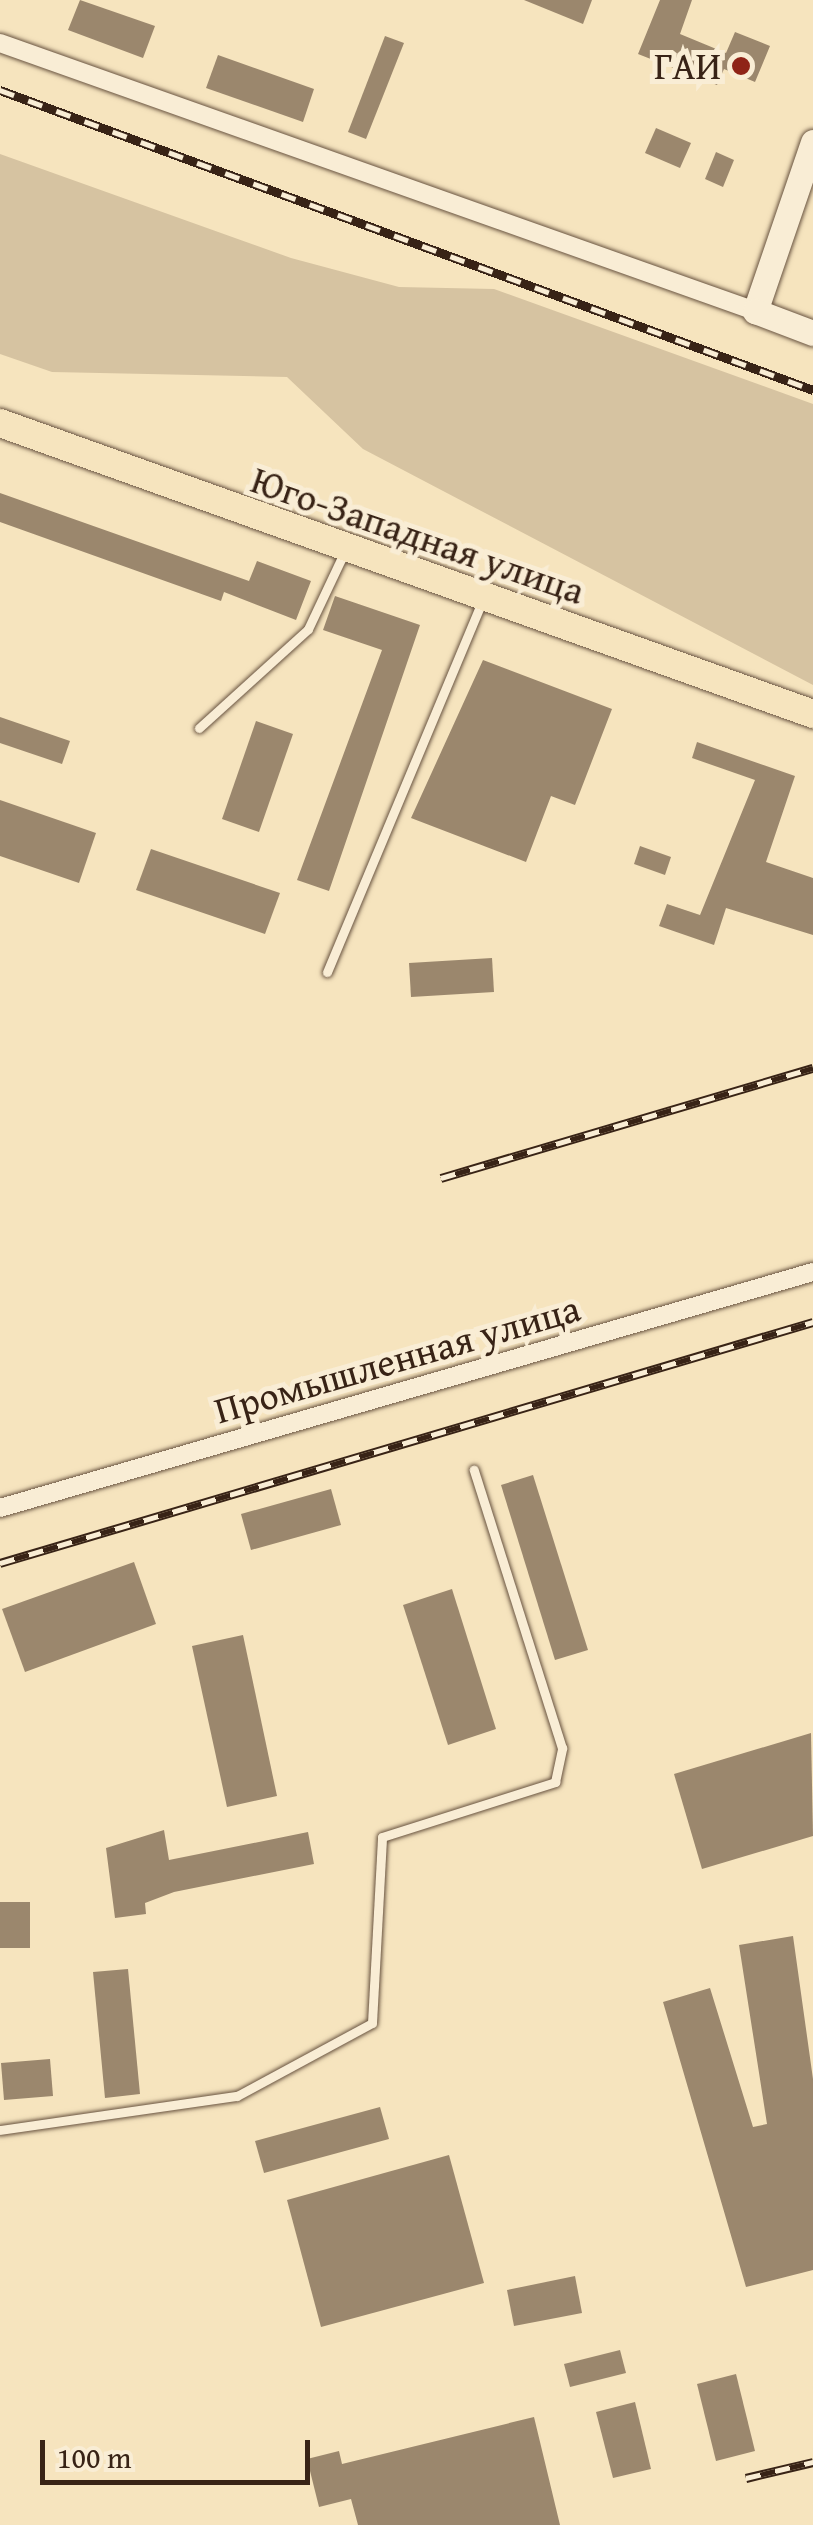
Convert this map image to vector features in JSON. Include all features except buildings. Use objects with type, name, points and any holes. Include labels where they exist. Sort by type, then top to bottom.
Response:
[{"type":"main road","name":"Юго-Западная улица","points":[[0,423],[813,714]]},
{"type":"street","points":[[0,43],[813,333]]},
{"type":"street","points":[[755,311],[813,142]]},
{"type":"street","name":"Промышленная улица","points":[[0,1508],[813,1272]]},
{"type":"lane","points":[[198,728],[308,628],[348,546]]},
{"type":"lane","points":[[327,972],[485,594]]},
{"type":"lane","points":[[0,2130],[237,2096],[372,2023],[382,1837],[555,1782],[562,1748],[474,1470]]},
{"type":"shaded area","points":[[0,154],[291,258],[399,287],[494,289],[813,404],[813,685],[363,449],[287,377],[52,372],[0,354]]},
{"type":"railway","points":[[0,90],[813,390]]},
{"type":"railway","points":[[441,1178],[813,1068]]},
{"type":"railway","points":[[0,1563],[813,1322]]},
{"type":"railway","points":[[746,2478],[813,2462]]},
{"type":"place","name":"ГАИ","points":[[741,66]]}]
